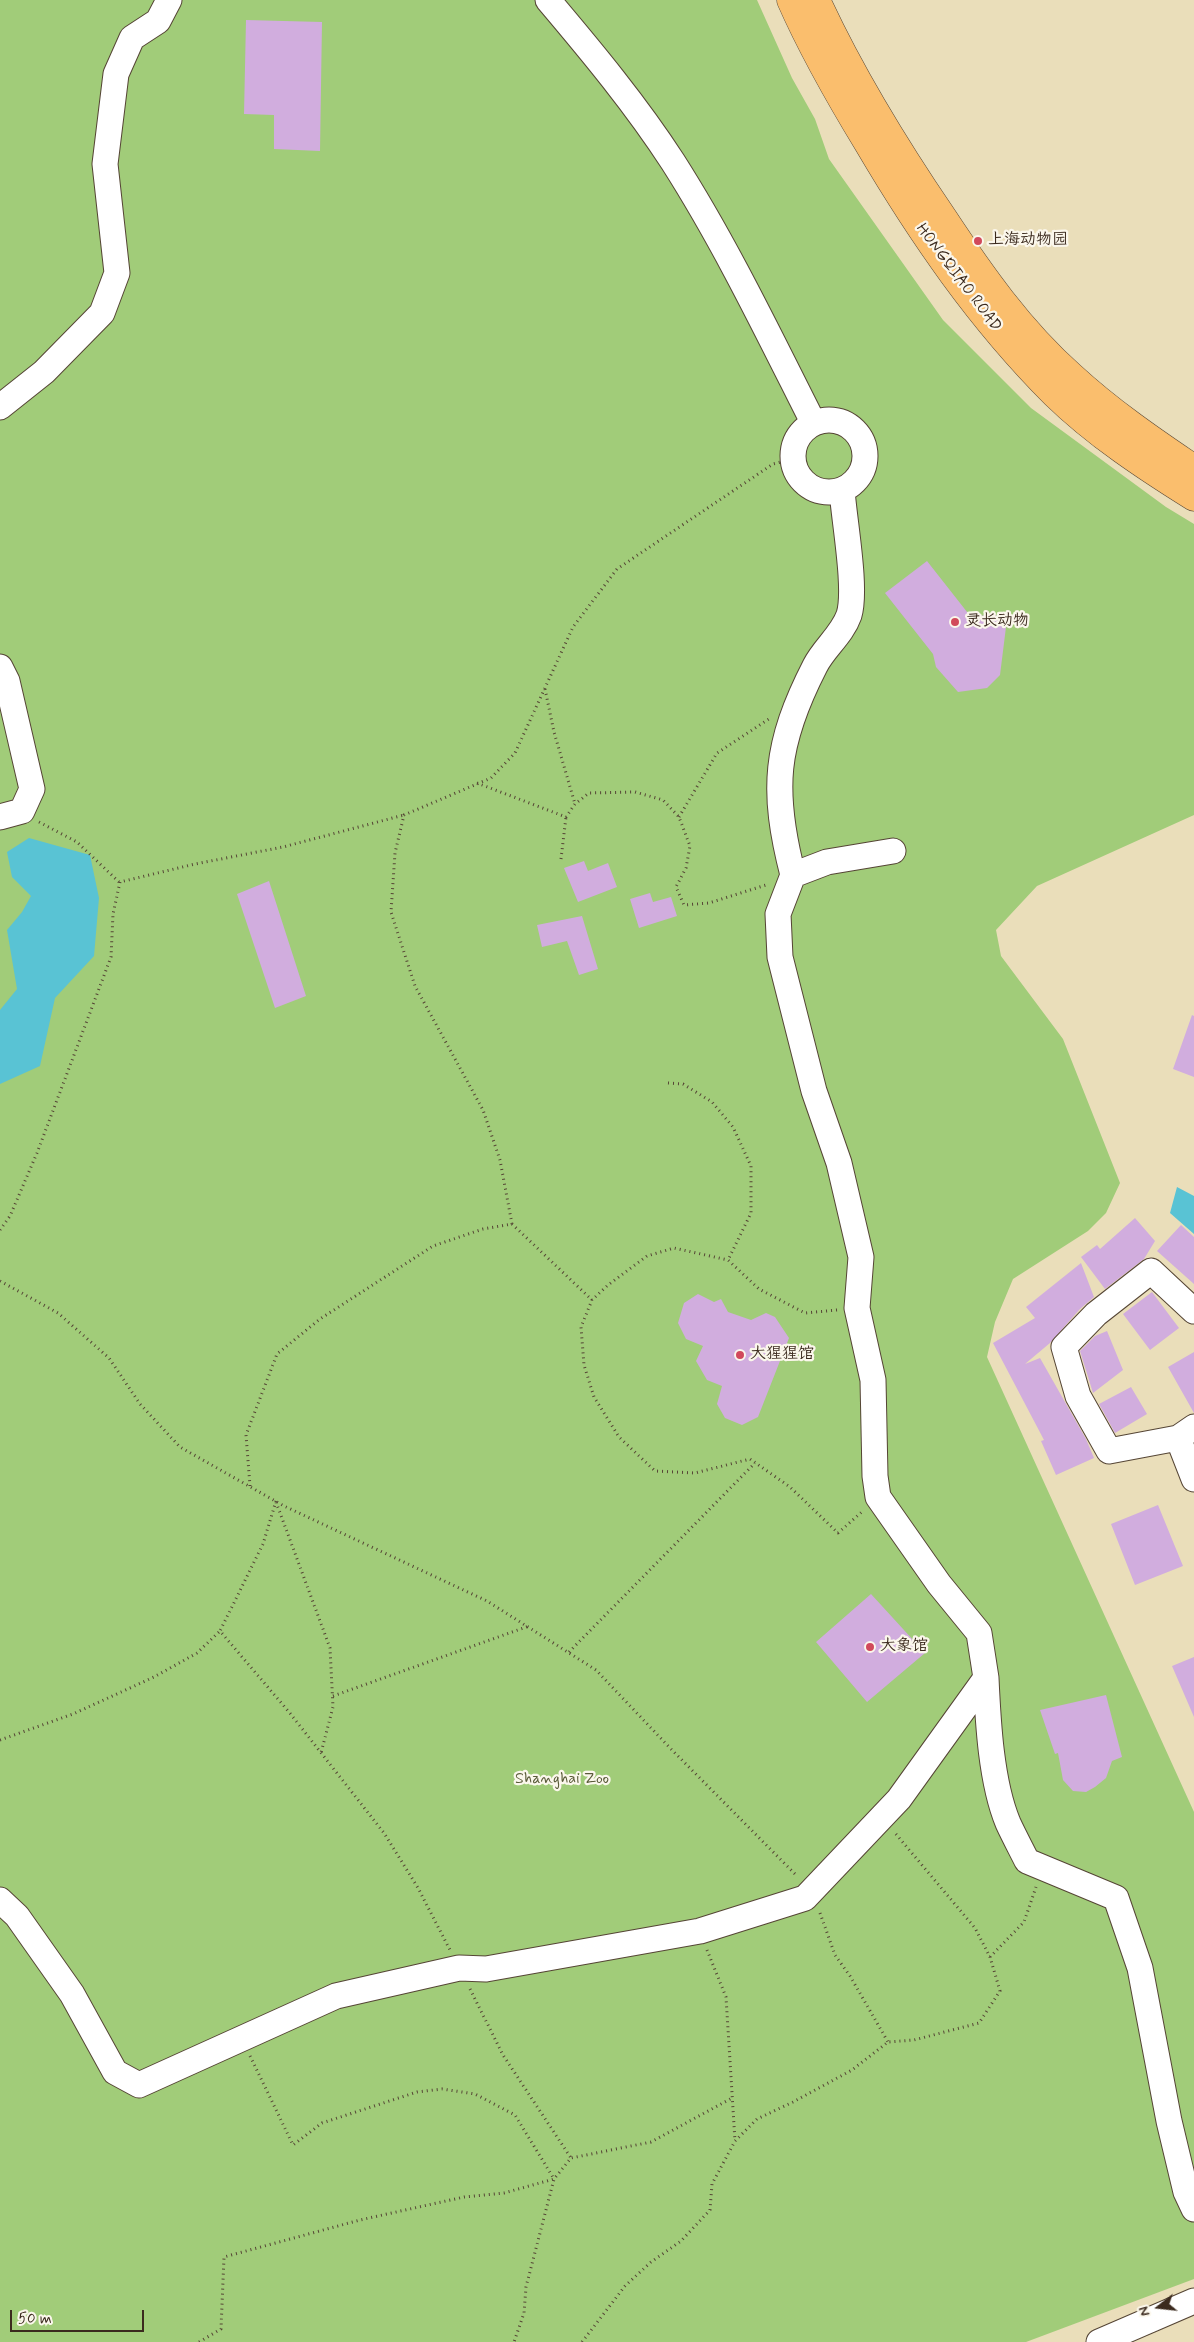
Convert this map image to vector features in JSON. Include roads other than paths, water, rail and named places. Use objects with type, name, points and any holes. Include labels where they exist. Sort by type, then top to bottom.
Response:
[{"type":"main road","name":"HONGQIAO ROAD","points":[[791,0],[842,100],[889,180],[938,255],[995,328],[1056,394],[1122,450],[1194,497]]},
{"type":"main road","name":"HONGQIAO ROAD","points":[[816,0],[863,90],[909,169],[967,255],[1010,312],[1070,376],[1135,429],[1194,470]]},
{"type":"street","points":[[0,408],[44,372],[102,313],[117,273],[105,164],[116,74],[132,38],[158,21],[169,0]]},
{"type":"street","points":[[548,0],[597,58],[672,162],[740,279],[814,422]]},
{"type":"street","points":[[825,420],[844,423],[858,434],[863,443],[865,452],[862,471],[857,479],[842,490],[823,492],[806,484],[795,469],[793,459],[796,441],[801,433],[814,422],[825,420]]},
{"type":"street","points":[[842,490],[851,589],[849,615],[836,639],[817,663],[795,706],[782,750],[779,785],[783,836],[793,875],[778,914],[780,957],[814,1091],[839,1163],[861,1257],[857,1308],[873,1380],[875,1476],[878,1497],[939,1584],[979,1633],[986,1678],[988,1730],[999,1790],[1008,1822],[1027,1861],[1116,1898],[1140,1968],[1169,2121],[1186,2192],[1194,2210]]},
{"type":"street","points":[[0,668],[7,682],[32,789],[11,814]]},
{"type":"street","points":[[793,875],[827,862],[892,851]]},
{"type":"street","points":[[1194,1311],[1151,1271],[1096,1314],[1064,1347],[1078,1396],[1109,1451],[1186,1433],[1194,1479]]},
{"type":"street","points":[[0,1900],[17,1916],[72,1994],[114,2072],[139,2085],[336,1996],[459,1968],[486,1969],[700,1931],[805,1898],[899,1799],[986,1678]]},
{"type":"street","points":[[1099,2342],[1194,2301]]},
{"type":"water","points":[[29,838],[90,855],[99,898],[94,956],[55,998],[40,1066],[0,1084],[0,1010],[17,989],[7,930],[22,912],[31,896],[12,877],[7,852]]},
{"type":"water","points":[[1177,1187],[1194,1196],[1194,1234],[1170,1213]]},
{"type":"place","name":"上海动物园","points":[[978,241]]},
{"type":"place","name":"灵长动物","points":[[955,622]]},
{"type":"place","name":"大猩猩馆","points":[[740,1355]]},
{"type":"place","name":"大象馆","points":[[870,1647]]},
{"type":"park label","name":"Shanghai Zoo","points":[[562,1780]]}]
